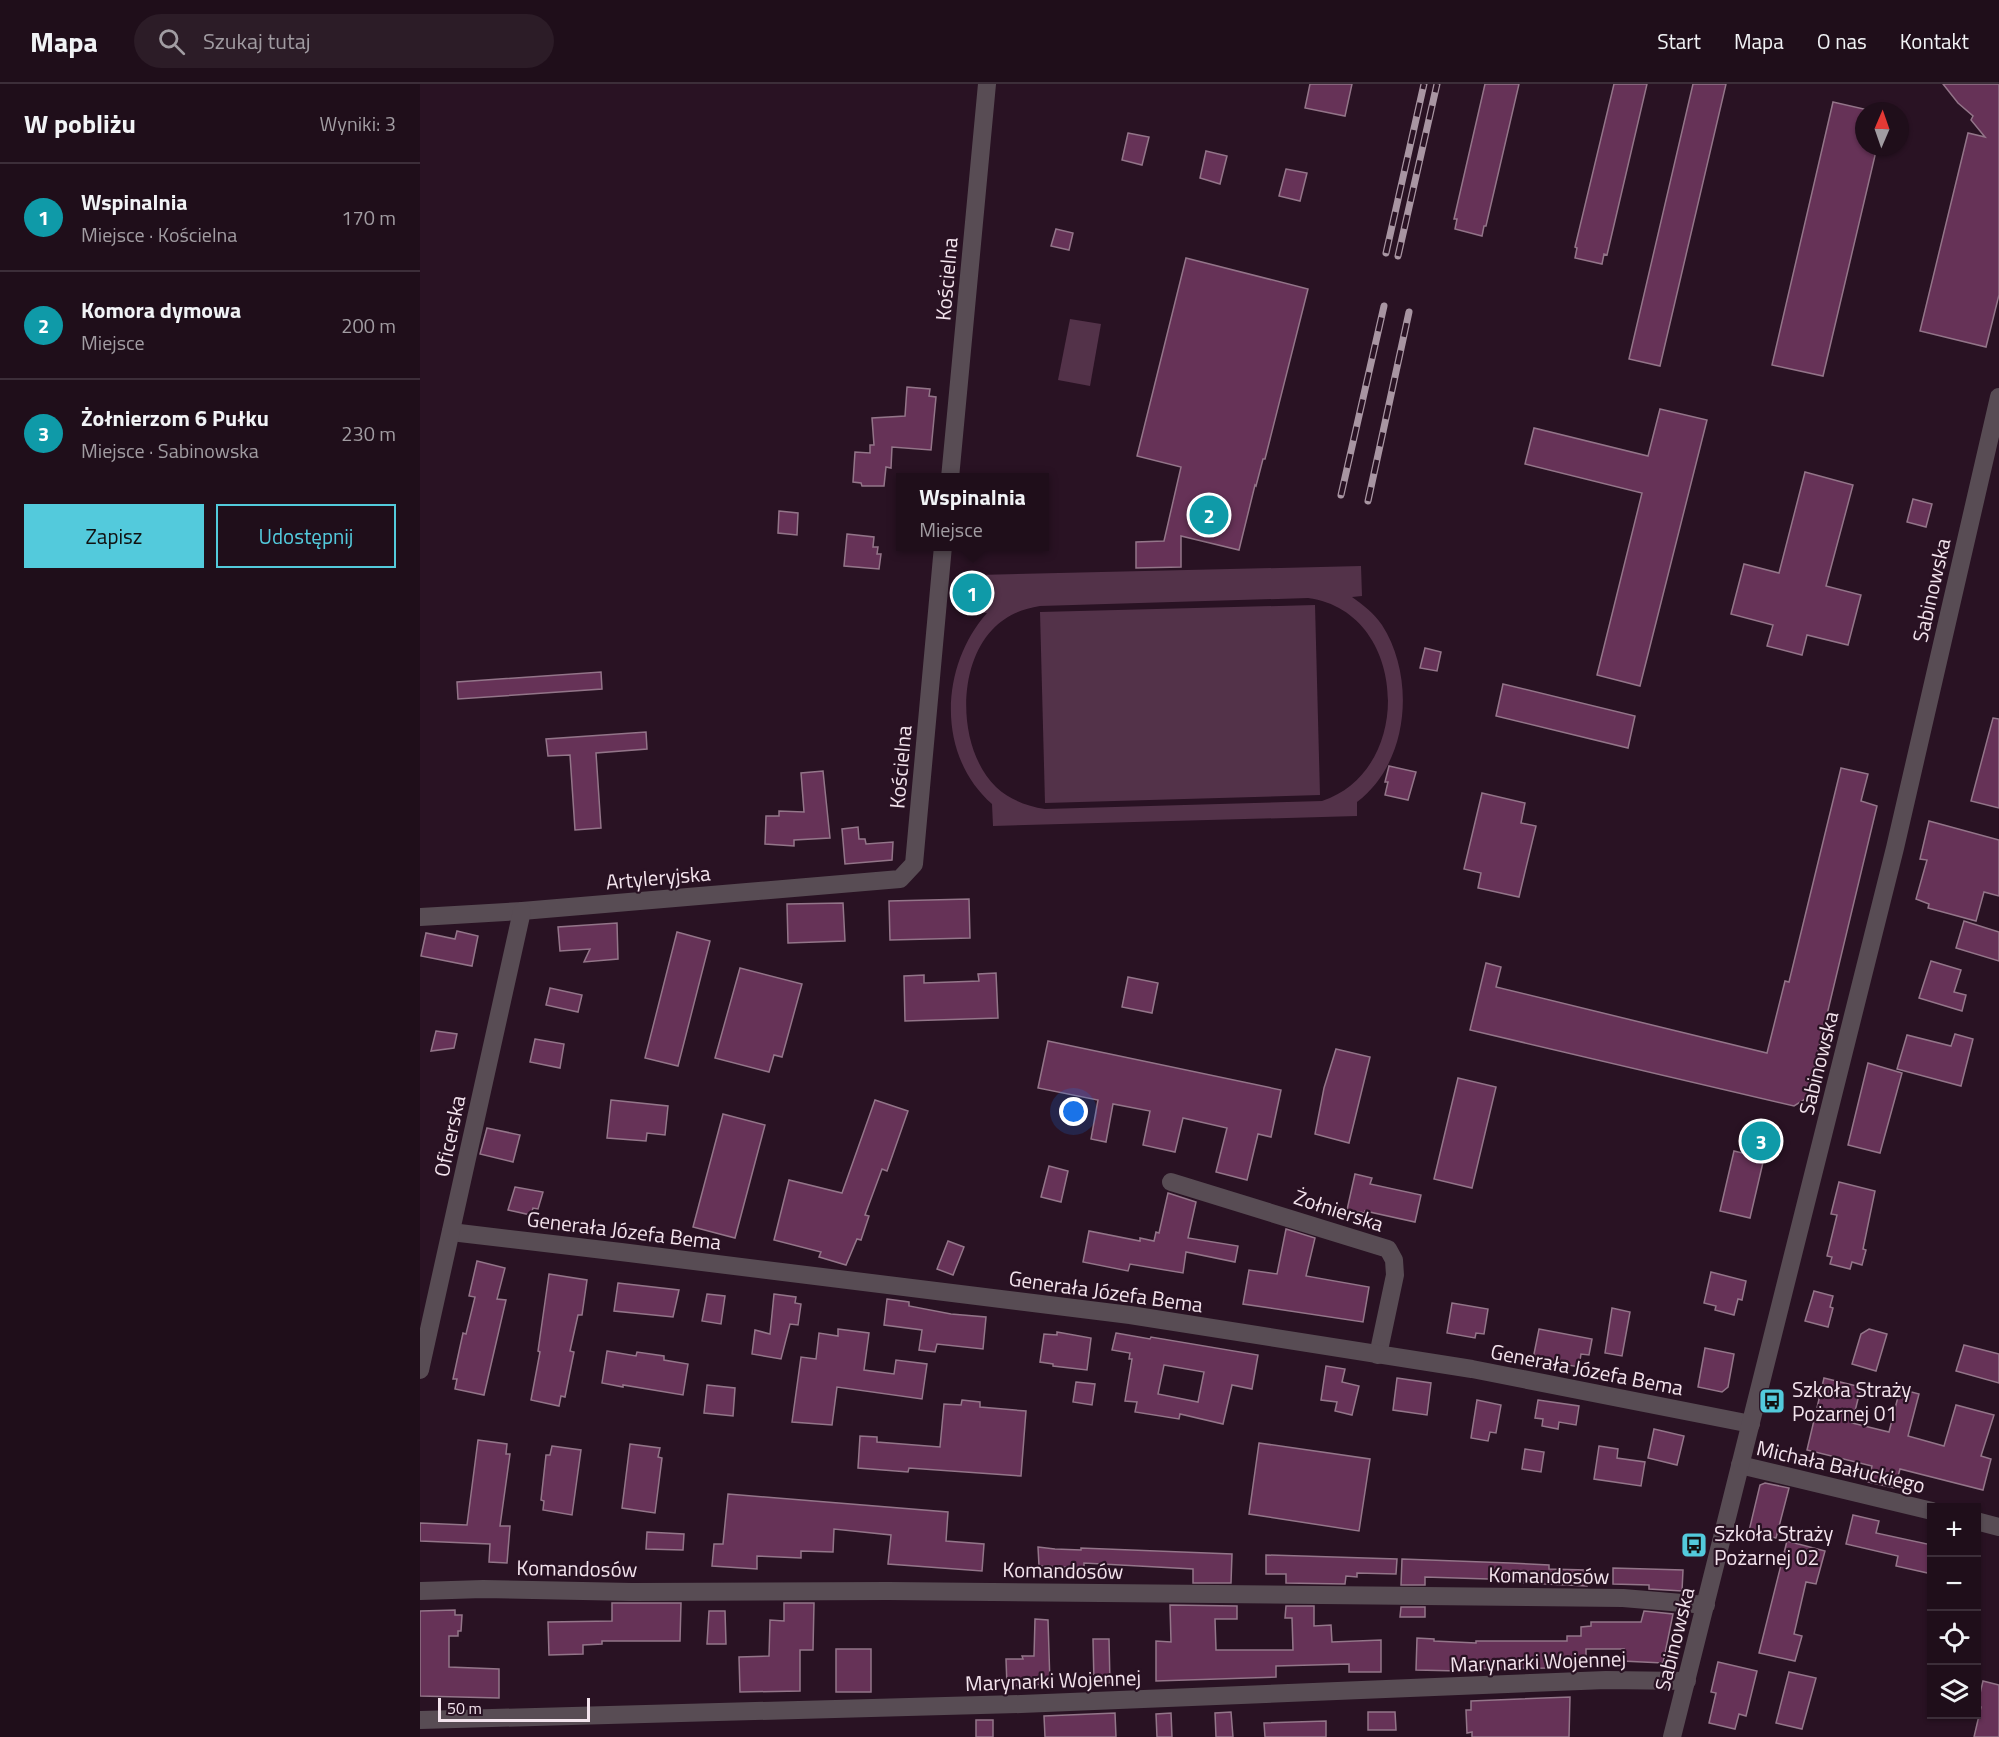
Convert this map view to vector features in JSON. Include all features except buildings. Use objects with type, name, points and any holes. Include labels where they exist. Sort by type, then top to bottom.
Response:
[{"type":"street","name":"Kościelna","points":[[950,473],[987,84]]},
{"type":"street","name":"Sabinowska","points":[[1672,1737],[1895,848],[1999,397]]},
{"type":"street","name":"Kościelna","points":[[900,879],[914,864],[944,551]]},
{"type":"street","name":"Artyleryjska","points":[[420,917],[522,911],[900,879]]},
{"type":"street","name":"Oficerska","points":[[420,1370],[422,1346],[451,1233],[522,911]]},
{"type":"street","name":"Żołnierska","points":[[1171,1182],[1388,1249],[1394,1260],[1395,1275],[1378,1355]]},
{"type":"street","name":"Generała Józefa Bema","points":[[451,1233],[1130,1315],[1484,1372],[1751,1424]]},
{"type":"street","name":"Michała Bałuckiego","points":[[1740,1465],[1927,1509]]},
{"type":"street","points":[[1981,1522],[1999,1527]]},
{"type":"street","name":"Komandosów","points":[[420,1591],[483,1589],[644,1592],[900,1591],[1492,1596],[1623,1598],[1706,1605]]},
{"type":"street","name":"Marynarki Wojennej","points":[[420,1720],[1021,1704],[1606,1680],[1687,1681]]},
{"type":"shaded area","points":[[1070,319],[1101,324],[1090,386],[1058,380]]},
{"type":"shaded area","points":[[1361,566],[1362,596],[1352,597],[1372,613],[1382,625],[1393,646],[1400,670],[1403,694],[1402,719],[1397,743],[1388,765],[1374,785],[1357,802],[1357,816],[993,826],[992,804],[974,784],[961,761],[953,736],[951,710],[953,684],[960,658],[971,634],[987,613],[977,613],[977,575]],"holes":[[[1308,598],[1341,609],[1366,631],[1381,660],[1388,693],[1385,727],[1374,758],[1352,784],[1322,801],[1045,809],[1019,802],[1001,792],[983,771],[974,752],[966,709],[967,687],[972,665],[980,646],[992,630],[1002,621],[1020,611],[1040,606]]]},
{"type":"shaded area","points":[[1315,605],[1320,795],[1045,803],[1040,612]]},
{"type":"railway","points":[[1386,253],[1424,84]]},
{"type":"railway","points":[[1398,256],[1437,84]]},
{"type":"railway","points":[[1341,495],[1384,306]]},
{"type":"railway","points":[[1368,501],[1409,312]]},
{"type":"place","name":"Komora dymowa","points":[[1209,515]]},
{"type":"place","name":"Wspinalnia","points":[[972,593]]},
{"type":"place","name":"Żołnierzom 6 Pułku","points":[[1761,1141]]},
{"type":"place","name":"Szkoła Straży Pożarnej 01","points":[[1772,1401]]},
{"type":"place","name":"Szkoła Straży Pożarnej 02","points":[[1694,1545]]}]
